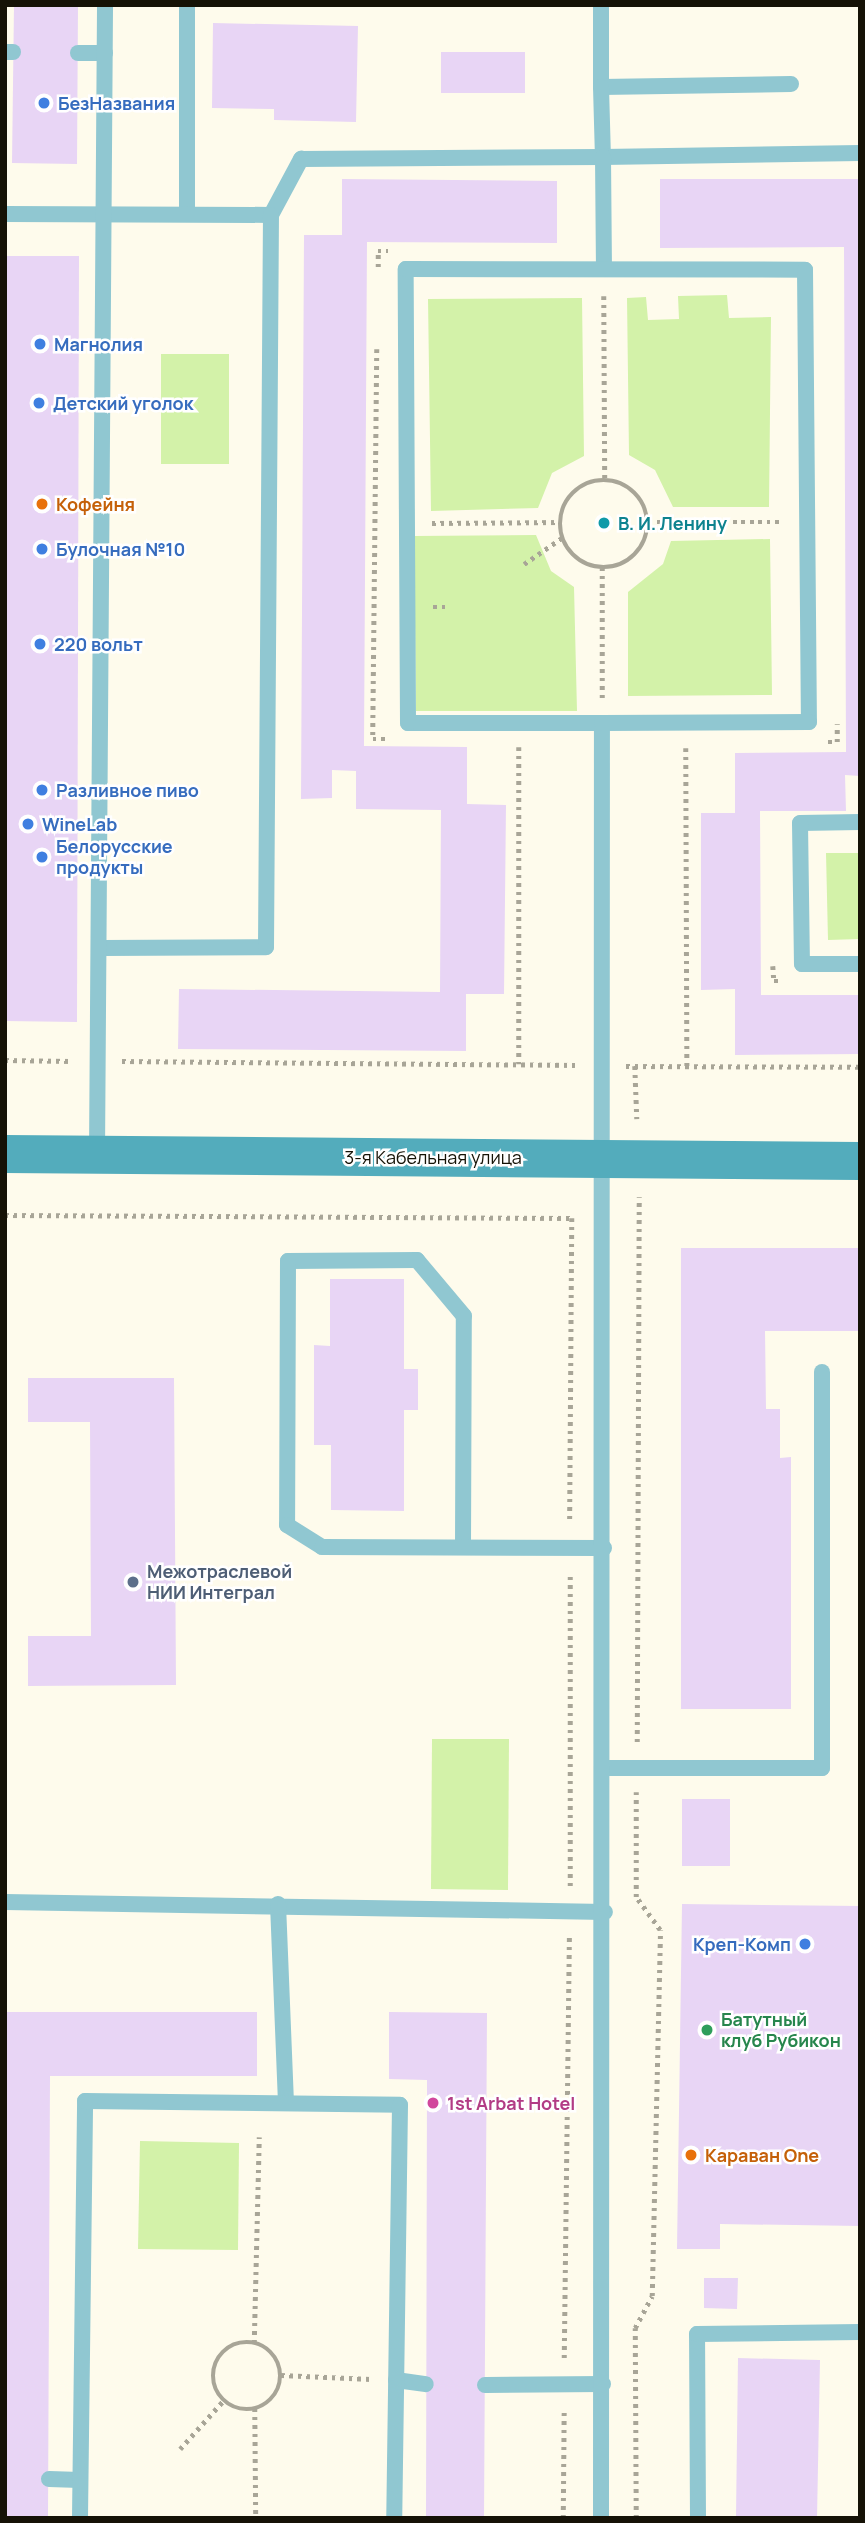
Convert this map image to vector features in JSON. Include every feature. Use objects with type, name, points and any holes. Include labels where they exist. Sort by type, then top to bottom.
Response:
[{"type":"street","name":"3-я Кабельная улица","points":[[5,1154],[860,1161]]},
{"type":"lane","points":[[96,1155],[102,948],[105,5]]},
{"type":"lane","points":[[187,5],[187,214]]},
{"type":"lane","points":[[601,5],[604,269]]},
{"type":"lane","points":[[78,53],[105,53]]},
{"type":"lane","points":[[601,88],[791,84]]},
{"type":"lane","points":[[102,948],[266,947],[271,215],[301,159],[860,153]]},
{"type":"lane","points":[[5,214],[271,215]]},
{"type":"lane","points":[[406,269],[604,269],[805,270],[805,522],[809,722],[408,723],[406,269]]},
{"type":"lane","points":[[601,2518],[605,1912],[602,723]]},
{"type":"lane","points":[[860,822],[800,823],[802,964],[860,964]]},
{"type":"lane","points":[[463,1548],[464,1315],[417,1260],[288,1261],[287,1525],[322,1547],[463,1548],[604,1548]]},
{"type":"lane","points":[[605,1768],[822,1768],[822,1373]]},
{"type":"lane","points":[[5,1902],[278,1904],[605,1912]]},
{"type":"lane","points":[[278,1904],[286,2103]]},
{"type":"lane","points":[[80,2518],[85,2101],[400,2105],[394,2518]]},
{"type":"lane","points":[[698,2518],[696,2334],[860,2333]]},
{"type":"lane","points":[[396,2380],[426,2384]]},
{"type":"lane","points":[[485,2385],[603,2384]]},
{"type":"lane","points":[[49,2479],[80,2480]]},
{"type":"path","points":[[377,278],[378,251],[404,251]]},
{"type":"path","points":[[604,269],[605,481]]},
{"type":"path","points":[[377,333],[373,739],[399,739]]},
{"type":"path","points":[[605,481],[637,495],[648,522],[634,556],[602,568],[580,561],[563,537],[560,522],[572,495],[605,481]]},
{"type":"path","points":[[407,524],[560,522]]},
{"type":"path","points":[[648,522],[805,522]]},
{"type":"path","points":[[524,564],[563,537]]},
{"type":"path","points":[[602,568],[602,723]]},
{"type":"path","points":[[824,741],[837,741],[837,714]]},
{"type":"path","points":[[506,740],[519,741],[519,1064]]},
{"type":"path","points":[[687,1066],[686,742],[700,742]]},
{"type":"path","points":[[5,1060],[860,1068]]},
{"type":"path","points":[[635,1066],[636,1119]]},
{"type":"path","points":[[636,2518],[635,2329],[652,2296],[660,1930],[636,1897],[639,1188]]},
{"type":"path","points":[[563,2518],[570,1912]]},
{"type":"path","points":[[254,2343],[259,2137]]},
{"type":"path","points":[[254,2343],[274,2354],[281,2375],[274,2396],[255,2408],[224,2400],[214,2381],[217,2360],[233,2345],[254,2343]]},
{"type":"path","points":[[281,2375],[396,2380]]},
{"type":"path","points":[[180,2449],[224,2400]]},
{"type":"path","points":[[255,2408],[256,2518]]},
{"type":"green space","points":[[727,295],[729,318],[771,317],[769,507],[673,507],[655,470],[629,455],[627,298],[646,297],[648,320],[679,319],[678,296]]},
{"type":"green space","points":[[582,298],[584,456],[552,473],[538,508],[431,511],[428,299]]},
{"type":"green space","points":[[161,354],[229,354],[229,464],[161,464]]},
{"type":"green space","points":[[536,535],[551,571],[574,587],[577,711],[416,711],[414,536]]},
{"type":"green space","points":[[770,539],[772,695],[628,696],[628,592],[663,564],[671,541]]},
{"type":"green space","points":[[826,853],[860,853],[860,939],[828,940]]},
{"type":"green space","points":[[432,1739],[509,1739],[508,1890],[431,1889]]},
{"type":"green space","points":[[140,2141],[239,2143],[238,2250],[138,2249]]},
{"type":"building","points":[[14,5],[78,5],[77,164],[12,163]]},
{"type":"building","points":[[213,23],[358,26],[356,122],[274,120],[274,109],[212,108]]},
{"type":"building","points":[[441,52],[525,52],[525,93],[441,93]]},
{"type":"building","points":[[342,179],[557,181],[557,243],[367,242],[364,746],[467,747],[467,804],[506,805],[504,994],[466,994],[466,1051],[178,1049],[179,989],[440,992],[441,810],[356,809],[356,771],[332,770],[332,798],[301,799],[304,235],[342,235]]},
{"type":"building","points":[[660,179],[860,179],[860,776],[845,775],[846,811],[760,811],[761,995],[860,995],[860,1054],[735,1055],[735,989],[701,990],[701,813],[735,813],[735,753],[846,752],[844,247],[660,248]]},
{"type":"building","points":[[6,256],[79,256],[77,1022],[5,1021]]},
{"type":"building","points":[[681,1248],[860,1248],[860,1331],[765,1331],[766,1409],[780,1409],[780,1458],[791,1457],[791,1709],[681,1709]]},
{"type":"building","points":[[330,1279],[404,1279],[404,1369],[418,1369],[418,1410],[404,1410],[404,1511],[331,1510],[331,1445],[314,1445],[314,1345],[330,1346]]},
{"type":"building","name":"Межотраслевой НИИ Интеграл","points":[[28,1378],[174,1378],[176,1685],[28,1686],[28,1636],[91,1636],[90,1422],[28,1422]]},
{"type":"building","points":[[682,1799],[730,1799],[730,1866],[682,1866]]},
{"type":"building","points":[[682,1904],[860,1906],[860,2226],[720,2224],[720,2249],[677,2249]]},
{"type":"building","points":[[5,2012],[257,2012],[257,2076],[50,2076],[48,2518],[5,2518]]},
{"type":"building","points":[[389,2012],[487,2013],[484,2518],[426,2518],[427,2080],[389,2079]]},
{"type":"building","points":[[704,2278],[738,2278],[737,2309],[704,2308]]},
{"type":"building","points":[[738,2358],[820,2360],[817,2518],[736,2517]]},
{"type":"place","name":"БезНазвания","points":[[44,103]]},
{"type":"place","name":"Магнолия","points":[[40,344]]},
{"type":"place","name":"Детский уголок","points":[[39,403]]},
{"type":"place","name":"Кофейня","points":[[42,504]]},
{"type":"place","name":"В. И. Ленину","points":[[604,523]]},
{"type":"place","name":"Булочная №10","points":[[42,549]]},
{"type":"place","name":"220 вольт","points":[[40,644]]},
{"type":"place","name":"Разливное пиво","points":[[42,790]]},
{"type":"place","name":"WineLab","points":[[28,824]]},
{"type":"place","name":"Белорусские продукты","points":[[42,857]]},
{"type":"place","name":"Межотраслевой НИИ Интеграл","points":[[133,1582]]},
{"type":"place","name":"Креп-Комп","points":[[805,1944]]},
{"type":"place","name":"Батутный клуб Рубикон","points":[[707,2030]]},
{"type":"place","name":"1st Arbat Hotel","points":[[433,2103]]},
{"type":"place","name":"Караван One","points":[[691,2155]]}]
